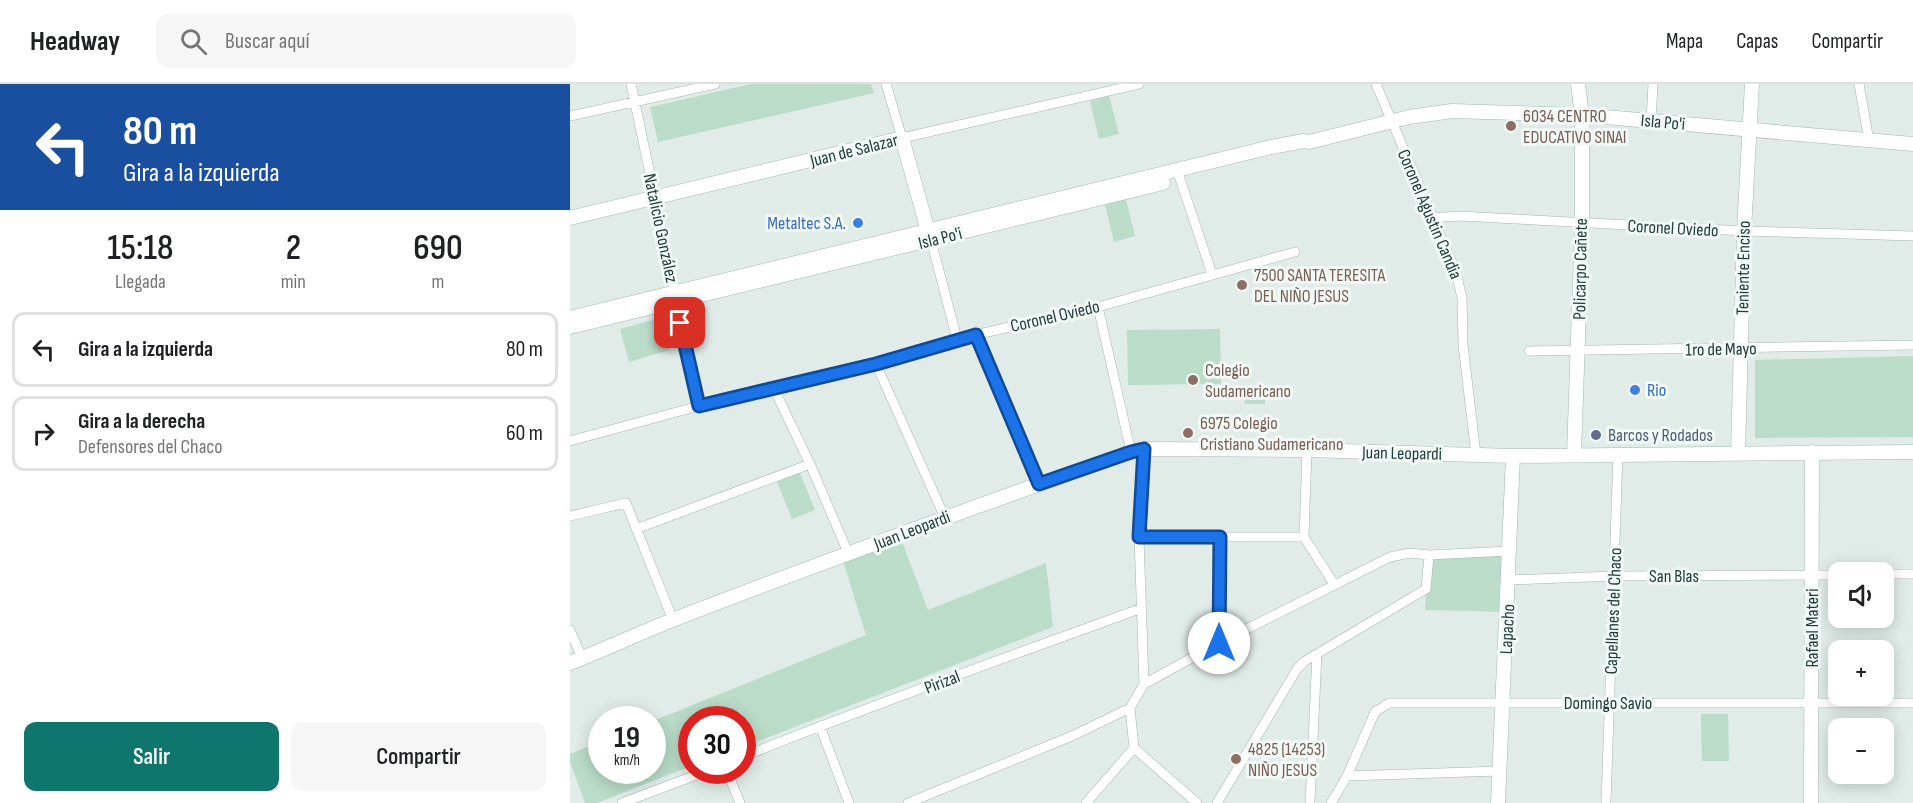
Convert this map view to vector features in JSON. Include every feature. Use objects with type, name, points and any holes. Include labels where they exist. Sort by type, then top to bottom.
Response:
[{"type":"street","name":"Natalicio González","points":[[631,84],[699,406]]},
{"type":"street","points":[[570,116],[715,84]]},
{"type":"street","name":"Juan de Salazar","points":[[570,219],[902,138],[1139,84]]},
{"type":"street","name":"Coronel Agustin Candia","points":[[1376,84],[1456,272],[1462,298],[1463,345],[1476,454]]},
{"type":"street","name":"Policarpo Cañete","points":[[1574,454],[1582,223],[1582,115],[1578,84]]},
{"type":"street","points":[[1651,121],[1653,84]]},
{"type":"street","name":"Teniente Enciso","points":[[1738,453],[1744,231],[1752,84]]},
{"type":"street","points":[[1859,84],[1869,141]]},
{"type":"street","points":[[887,88],[930,235],[957,339]]},
{"type":"street","name":"Isla Po'i","points":[[570,327],[675,297],[1178,174],[1274,155],[1309,142],[1409,117],[1452,111],[1582,115],[1913,144]]},
{"type":"street","points":[[1178,174],[1212,274]]},
{"type":"street","name":"Coronel Oviedo","points":[[1433,218],[1459,216],[1744,231],[1913,236]]},
{"type":"street","name":"Coronel Oviedo","points":[[570,441],[699,406],[876,364],[957,339],[1098,307],[1295,252]]},
{"type":"street","name":"Isla Po'i","points":[[570,318],[675,297]]},
{"type":"street","points":[[1098,307],[1138,450],[1144,684]]},
{"type":"street","points":[[976,335],[1039,484]]},
{"type":"street","name":"1ro de Mayo","points":[[1529,351],[1913,345]]},
{"type":"street","points":[[876,364],[945,518]]},
{"type":"street","points":[[774,389],[810,464],[849,555]]},
{"type":"street","name":"Juan Leopardi","points":[[576,661],[673,620],[849,555],[907,531],[1138,450],[1307,450],[1513,456],[1913,452]]},
{"type":"street","points":[[1307,450],[1304,537],[1334,584]]},
{"type":"street","name":"Rafael Materi","points":[[1811,803],[1812,452]]},
{"type":"street","name":"Capellanes del Chaco","points":[[1606,803],[1618,454]]},
{"type":"street","name":"Lapacho","points":[[1498,803],[1513,456]]},
{"type":"street","points":[[636,529],[810,464]]},
{"type":"street","points":[[570,516],[627,504],[673,620]]},
{"type":"street","points":[[1139,537],[1304,537]]},
{"type":"street","points":[[1219,643],[1220,537]]},
{"type":"street","points":[[908,803],[1072,736],[1130,708],[1144,684],[1219,643],[1390,557],[1410,553],[1429,555],[1510,551]]},
{"type":"street","points":[[1217,803],[1297,669],[1305,661],[1426,589],[1429,555]]},
{"type":"street","points":[[1894,574],[1913,574]]},
{"type":"street","name":"San Blas","points":[[1509,580],[1614,576],[1828,575]]},
{"type":"street","name":"Pirizal","points":[[756,751],[1142,608]]},
{"type":"street","points":[[570,630],[576,661]]},
{"type":"street","points":[[1310,803],[1317,654]]},
{"type":"street","name":"Domingo Savio","points":[[1331,803],[1347,776],[1375,712],[1389,703],[1913,703]]},
{"type":"street","points":[[1130,708],[1134,748],[1197,803]]},
{"type":"street","points":[[820,726],[849,803]]},
{"type":"street","points":[[1086,803],[1134,748]]},
{"type":"street","points":[[1347,776],[1500,771]]},
{"type":"street","points":[[628,802],[678,782]]},
{"type":"street","points":[[732,784],[740,803]]},
{"type":"green space","points":[[751,84],[871,84],[874,93],[658,142],[650,107]]},
{"type":"green space","points":[[1109,96],[1119,134],[1099,139],[1090,101]]},
{"type":"green space","points":[[1126,199],[1135,236],[1114,242],[1105,205]]},
{"type":"green space","points":[[659,318],[669,350],[629,362],[620,329]]},
{"type":"green space","points":[[1220,329],[1221,384],[1128,385],[1127,330]]},
{"type":"green space","points":[[1913,356],[1913,437],[1755,438],[1755,360]]},
{"type":"green space","points":[[1265,392],[1265,404],[1245,404],[1244,393]]},
{"type":"green space","points":[[800,473],[815,510],[792,519],[777,482]]},
{"type":"green space","points":[[901,539],[928,610],[1046,563],[1053,627],[756,742],[756,706],[690,706],[866,635],[843,561]]},
{"type":"green space","points":[[1510,551],[1507,612],[1425,610],[1429,555]]},
{"type":"green space","points":[[678,711],[678,771],[666,776],[666,716]]},
{"type":"green space","points":[[1701,714],[1728,714],[1729,761],[1702,761]]},
{"type":"green space","points":[[588,746],[588,784],[645,784],[597,803],[585,803],[570,762],[570,754]]},
{"type":"place","name":"6034 CENTRO EDUCATIVO SINAI","points":[[1511,126]]},
{"type":"place","name":"Metaltec S.A.","points":[[858,223]]},
{"type":"place","name":"7500 SANTA TERESITA DEL NIÑO JESUS","points":[[1242,285]]},
{"type":"place","name":"Colegio Sudamericano","points":[[1193,380]]},
{"type":"place","name":"Rio","points":[[1635,390]]},
{"type":"place","name":"6975 Colegio Cristiano Sudamericano","points":[[1188,433]]},
{"type":"place","name":"Barcos y Rodados","points":[[1596,435]]},
{"type":"place","name":"4825 (14253) NIÑO JESUS","points":[[1236,759]]},
{"type":"route","points":[[680,323],[699,406],[876,364],[976,335],[1039,484],[1144,449],[1139,537],[1220,537],[1219,643]]}]
